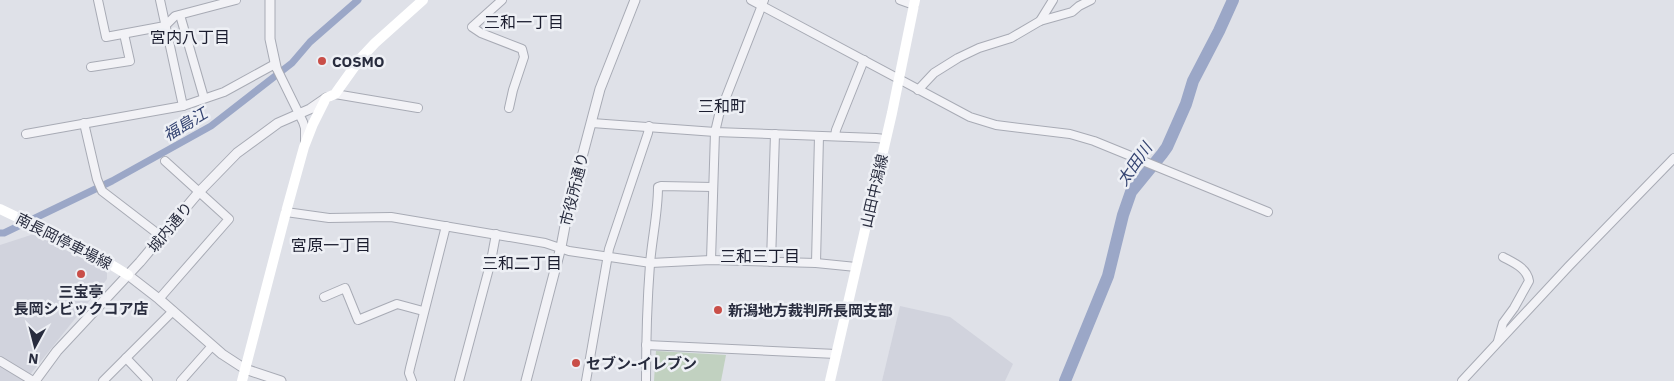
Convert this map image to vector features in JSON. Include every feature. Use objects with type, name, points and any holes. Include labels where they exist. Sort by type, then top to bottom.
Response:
[{"type":"main road","points":[[242,381],[304,147],[330,96],[375,43],[423,0]]},
{"type":"main road","name":"山田中潟線","points":[[830,381],[899,78],[914,3]]},
{"type":"main road","name":"南長岡停車場線","points":[[0,209],[92,253],[128,275]]},
{"type":"street","points":[[98,0],[106,37],[165,26],[175,16],[180,14],[236,0]]},
{"type":"street","points":[[160,0],[183,106]]},
{"type":"street","points":[[270,0],[270,39],[276,65],[281,80],[305,128],[304,147]]},
{"type":"street","points":[[502,0],[472,27],[481,34],[522,49],[524,57],[509,108]]},
{"type":"street","name":"市役所通り","points":[[526,381],[600,88],[635,0]]},
{"type":"street","points":[[752,0],[763,3],[970,118],[985,122],[1070,134],[1110,147],[1268,212]]},
{"type":"street","points":[[900,0],[914,3]]},
{"type":"street","points":[[1040,21],[1053,0]]},
{"type":"street","points":[[918,90],[934,73],[958,58],[979,48],[1011,38],[1040,21],[1072,12],[1091,0]]},
{"type":"street","points":[[711,260],[715,132],[719,115],[763,3]]},
{"type":"street","points":[[180,14],[204,98]]},
{"type":"street","points":[[90,67],[130,61],[124,34]]},
{"type":"street","points":[[835,136],[864,60]]},
{"type":"street","points":[[26,134],[183,106],[224,92],[276,65]]},
{"type":"street","points":[[330,96],[418,108]]},
{"type":"street","name":"城内通り","points":[[34,381],[58,351],[162,237],[199,192],[237,152],[265,132],[298,113],[310,109],[330,96]]},
{"type":"street","points":[[592,123],[715,132],[885,139]]},
{"type":"street","points":[[84,124],[97,180],[102,191],[162,237]]},
{"type":"street","points":[[586,381],[608,257],[649,126]]},
{"type":"street","points":[[771,262],[775,134]]},
{"type":"street","points":[[816,264],[819,136]]},
{"type":"street","points":[[1462,381],[1498,344],[1512,326],[1674,158]]},
{"type":"street","points":[[159,298],[229,219],[165,161]]},
{"type":"street","points":[[646,381],[650,262],[658,187],[713,187]]},
{"type":"street","points":[[286,212],[329,218],[391,217],[545,243],[569,251],[650,262],[711,260],[856,267]]},
{"type":"street","points":[[412,381],[409,373],[410,368],[446,226]]},
{"type":"street","points":[[459,381],[491,261],[496,234]]},
{"type":"street","points":[[1498,344],[1502,323],[1514,308],[1530,280],[1523,270],[1504,258]]},
{"type":"street","points":[[128,275],[159,298],[212,346],[245,369],[281,381]]},
{"type":"street","points":[[324,297],[345,288],[358,320],[396,304],[424,310]]},
{"type":"street","points":[[103,381],[173,311]]},
{"type":"street","points":[[646,345],[836,354]]},
{"type":"street","points":[[181,381],[212,346]]},
{"type":"street","points":[[126,358],[148,381]]},
{"type":"street","points":[[0,361],[34,381]]},
{"type":"shaded area","points":[[34,234],[107,271],[107,279],[29,376],[0,358],[0,245]]},
{"type":"shaded area","points":[[900,306],[950,317],[1013,364],[1005,381],[882,381]]},
{"type":"shaded area","points":[[0,366],[26,381],[0,381]]},
{"type":"green space","points":[[656,351],[726,355],[721,381],[654,381]]},
{"type":"waterway","name":"福島江","points":[[0,233],[4,233],[112,181],[211,126],[292,63],[310,42],[358,0]]},
{"type":"waterway","name":"太田川","points":[[1065,381],[1108,276],[1123,215],[1131,192],[1167,147],[1186,104],[1193,81],[1233,0]]},
{"type":"place","name":"COSMO","points":[[322,61]]},
{"type":"place","name":"三宝亭 長岡シビックコア店","points":[[81,274]]},
{"type":"place","name":"新潟地方裁判所長岡支部","points":[[718,310]]},
{"type":"place","name":"セブン-イレブン","points":[[576,363]]},
{"type":"district","name":"三和一丁目","points":[[524,22]]},
{"type":"district","name":"宮内八丁目","points":[[190,37]]},
{"type":"district","name":"三和町","points":[[722,106]]},
{"type":"district","name":"宮原一丁目","points":[[331,245]]},
{"type":"district","name":"三和三丁目","points":[[760,256]]},
{"type":"district","name":"三和二丁目","points":[[522,263]]}]
